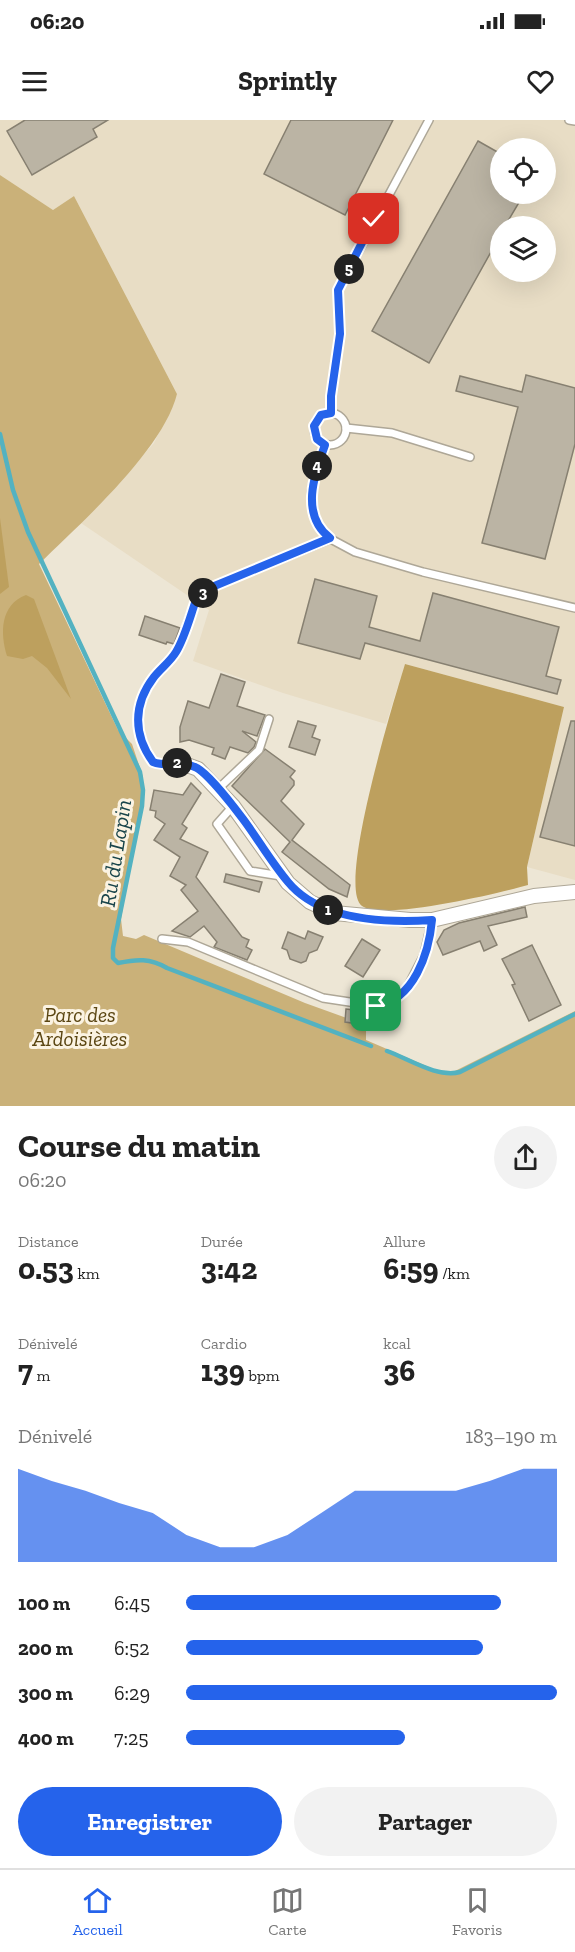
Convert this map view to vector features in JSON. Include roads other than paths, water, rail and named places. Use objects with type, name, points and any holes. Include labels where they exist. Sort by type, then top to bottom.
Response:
[{"type":"street","points":[[179,762],[198,769],[218,789],[284,876],[310,902],[334,913],[432,920],[534,896],[575,892]]},
{"type":"lane","points":[[331,413],[331,396],[340,334],[338,290],[429,120]]},
{"type":"lane","points":[[569,120],[575,121]]},
{"type":"lane","points":[[331,413],[342,417],[346,428],[339,443],[325,445],[317,439],[314,426],[321,415],[331,413]]},
{"type":"lane","points":[[346,428],[392,433],[470,457]]},
{"type":"lane","points":[[325,445],[311,493],[315,519],[330,538],[356,552],[423,572],[575,608]]},
{"type":"lane","points":[[179,762],[166,765],[153,762],[140,737],[139,708],[148,687],[180,645],[196,600],[212,587],[330,538]]},
{"type":"lane","points":[[218,789],[259,750],[269,719]]},
{"type":"lane","points":[[233,806],[217,824],[250,871],[284,876]]},
{"type":"lane","points":[[162,939],[195,945],[322,998],[376,1006],[397,998],[408,986],[424,955],[432,920]]},
{"type":"waterway","name":"Ru du Lapin","points":[[0,434],[13,490],[28,532],[140,772],[143,790],[142,806],[113,948],[113,958],[118,963],[137,960],[155,962],[371,1046]]},
{"type":"waterway","name":"Ru du Lapin","points":[[387,1051],[433,1070],[460,1072],[575,1014]]},
{"type":"park label","name":"Parc des Ardoisières","points":[[80,1027]]}]
